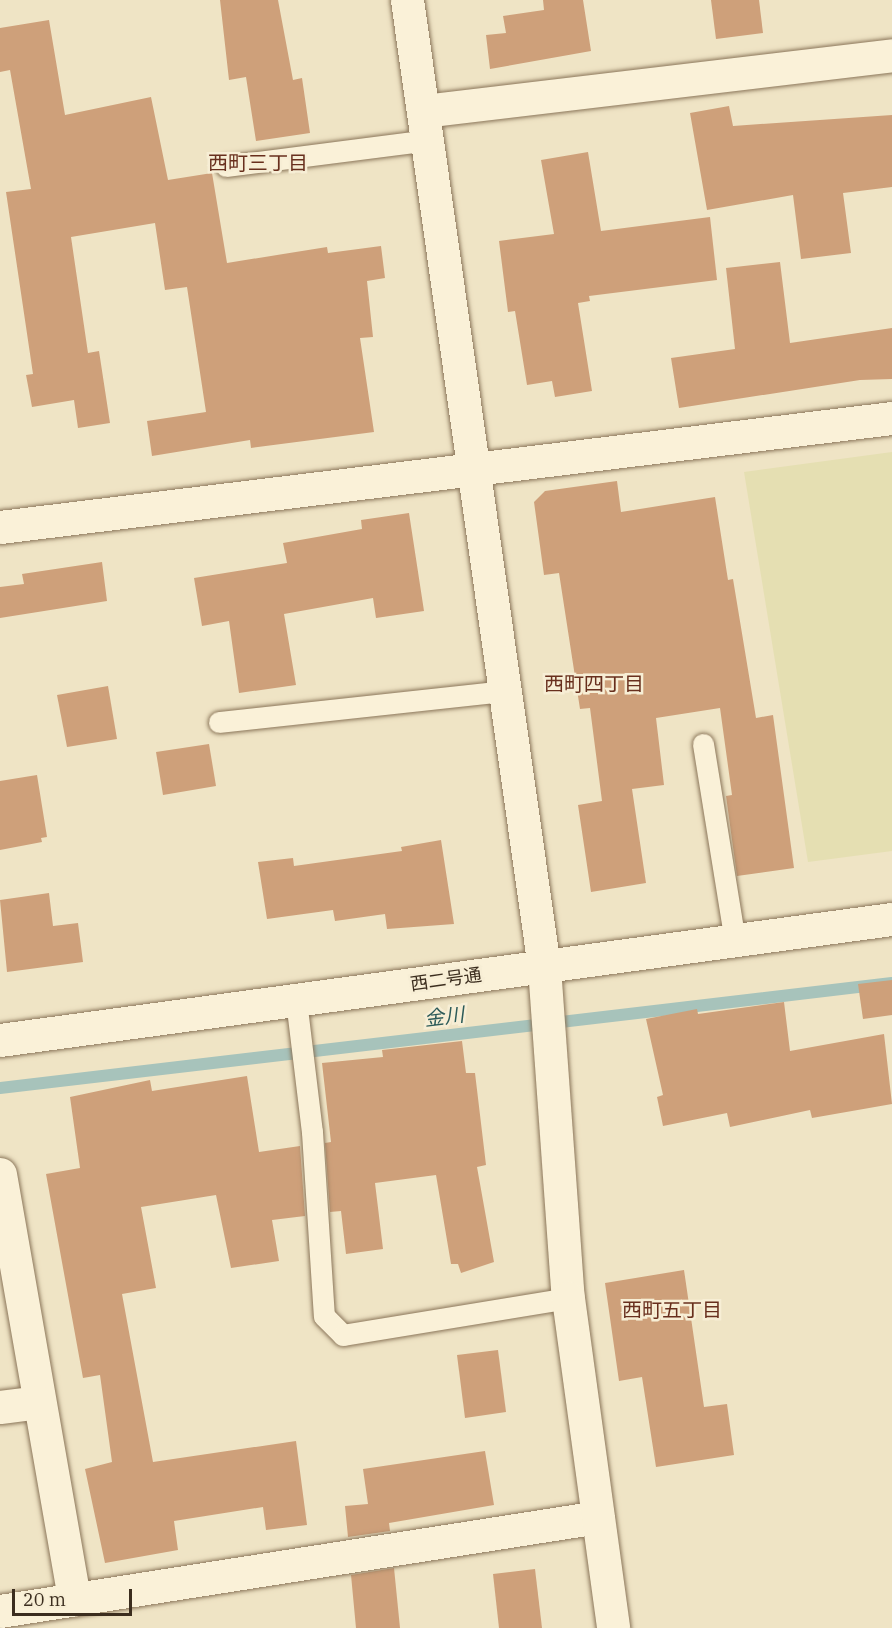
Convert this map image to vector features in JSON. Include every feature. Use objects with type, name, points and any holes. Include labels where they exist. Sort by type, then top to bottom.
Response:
[{"type":"street","points":[[407,0],[544,967],[568,1298],[613,1628]]},
{"type":"street","points":[[426,126],[892,55]]},
{"type":"street","points":[[0,527],[472,467],[892,418]]},
{"type":"street","name":"西二号通","points":[[0,1040],[892,919]]},
{"type":"street","points":[[0,1174],[74,1600]]},
{"type":"street","points":[[0,1407],[39,1402]]},
{"type":"street","points":[[0,1611],[598,1517]]},
{"type":"lane","points":[[226,166],[426,126]]},
{"type":"lane","points":[[219,722],[504,691]]},
{"type":"lane","points":[[703,744],[735,941]]},
{"type":"lane","points":[[296,1000],[312,1132],[324,1316],[343,1335],[568,1298]]},
{"type":"shaded area","points":[[892,452],[892,851],[808,862],[744,472]]},
{"type":"building","points":[[220,0],[278,0],[293,80],[302,78],[310,133],[256,141],[246,77],[229,80]]},
{"type":"building","points":[[543,0],[583,0],[591,51],[490,69],[486,35],[506,33],[503,16],[544,10]]},
{"type":"building","points":[[711,0],[759,0],[763,33],[716,39]]},
{"type":"building","points":[[49,20],[65,115],[151,97],[168,180],[212,173],[227,263],[327,247],[328,253],[381,246],[385,278],[367,281],[373,337],[360,338],[374,432],[251,448],[250,440],[152,456],[147,421],[206,412],[187,287],[165,290],[155,223],[71,237],[88,353],[99,351],[110,423],[78,428],[74,400],[32,407],[26,375],[33,374],[6,192],[31,189],[10,70],[0,72],[0,28]]},
{"type":"building","points":[[729,106],[733,126],[892,115],[892,187],[843,193],[851,253],[801,259],[793,195],[707,210],[690,113]]},
{"type":"building","points":[[588,152],[601,231],[710,217],[717,280],[589,296],[590,301],[578,303],[592,391],[555,397],[552,381],[527,385],[515,311],[508,312],[499,241],[554,234],[541,160]]},
{"type":"building","points":[[780,262],[790,343],[892,328],[892,379],[860,380],[679,408],[671,358],[735,349],[726,268]]},
{"type":"building","points":[[617,481],[621,512],[715,497],[728,580],[733,579],[756,718],[773,715],[794,868],[737,876],[726,796],[732,795],[720,708],[656,718],[664,785],[632,789],[646,883],[591,892],[578,805],[602,801],[590,708],[580,709],[559,573],[544,575],[534,502],[545,491]]},
{"type":"building","points":[[409,513],[424,611],[376,618],[373,598],[284,614],[296,685],[239,693],[229,621],[202,626],[194,578],[287,563],[283,543],[362,529],[361,520]]},
{"type":"building","points":[[102,562],[107,601],[0,618],[0,587],[24,584],[22,574]]},
{"type":"building","points":[[108,686],[117,739],[67,747],[57,695]]},
{"type":"building","points":[[209,744],[216,786],[163,795],[156,752]]},
{"type":"building","points":[[37,775],[47,837],[41,838],[42,842],[0,850],[0,781]]},
{"type":"building","points":[[441,840],[454,924],[387,929],[385,914],[335,921],[333,910],[267,919],[258,862],[293,858],[294,866],[402,851],[401,847]]},
{"type":"building","points":[[49,893],[53,926],[78,923],[83,962],[7,972],[0,900]]},
{"type":"building","points":[[892,980],[892,1015],[863,1019],[858,984]]},
{"type":"building","points":[[784,1002],[790,1051],[884,1034],[892,1104],[812,1118],[810,1110],[730,1127],[727,1113],[663,1126],[657,1097],[663,1095],[646,1019],[697,1009],[698,1014]]},
{"type":"building","points":[[462,1041],[466,1073],[475,1073],[486,1165],[477,1167],[494,1262],[461,1273],[458,1264],[451,1264],[436,1175],[375,1183],[383,1249],[346,1254],[341,1211],[330,1212],[325,1143],[331,1142],[322,1063],[383,1057],[382,1050]]},
{"type":"building","points":[[247,1076],[259,1152],[300,1146],[305,1216],[272,1220],[279,1261],[231,1268],[216,1195],[141,1207],[156,1288],[122,1294],[153,1462],[296,1441],[307,1525],[266,1530],[263,1507],[174,1521],[178,1550],[105,1563],[85,1469],[112,1462],[100,1375],[83,1378],[46,1174],[80,1168],[70,1097],[150,1080],[152,1091]]},
{"type":"building","points":[[684,1270],[704,1407],[727,1404],[734,1455],[656,1467],[642,1377],[619,1381],[605,1283]]},
{"type":"building","points":[[498,1350],[506,1412],[465,1418],[457,1355]]},
{"type":"building","points":[[485,1451],[494,1505],[389,1523],[390,1531],[348,1537],[345,1506],[368,1504],[363,1469]]},
{"type":"building","points":[[394,1568],[400,1628],[356,1628],[351,1575]]},
{"type":"building","points":[[535,1569],[542,1628],[499,1628],[493,1574]]},
{"type":"waterway","name":"金川","points":[[0,1088],[892,983]]},
{"type":"district","name":"西町三丁目","points":[[258,162]]},
{"type":"district","name":"西町四丁目","points":[[594,683]]},
{"type":"district","name":"西町五丁目","points":[[672,1309]]}]
